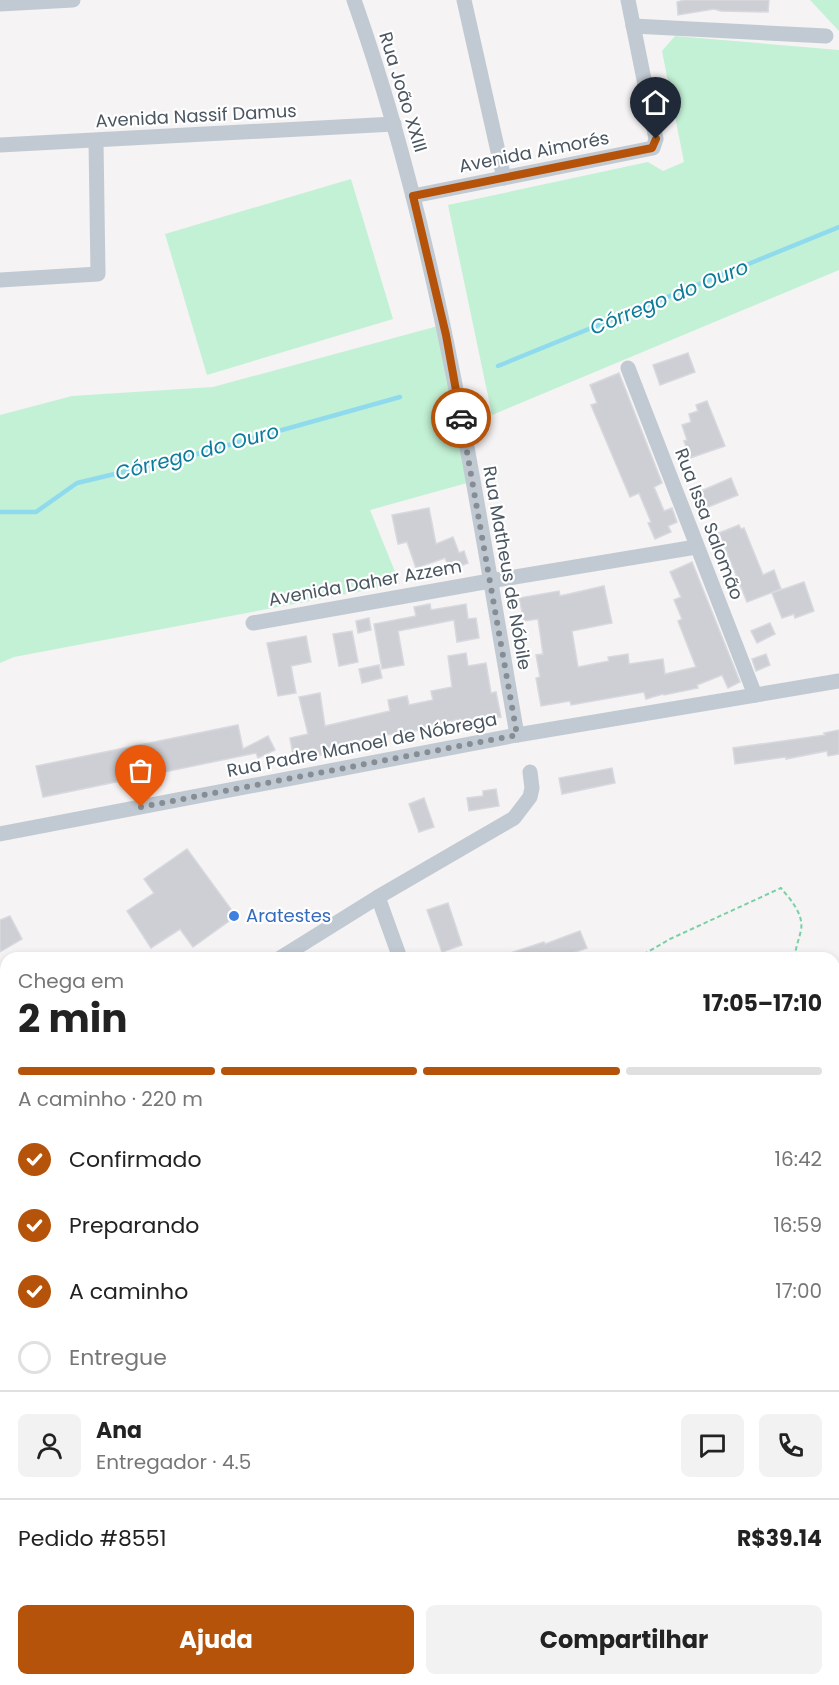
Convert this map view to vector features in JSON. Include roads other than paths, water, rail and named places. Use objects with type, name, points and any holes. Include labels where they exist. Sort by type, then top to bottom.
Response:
[{"type":"street","points":[[0,4],[73,0]]},
{"type":"street","name":"Rua João XXIII","points":[[354,0],[375,60],[413,196]]},
{"type":"street","points":[[464,0],[504,178]]},
{"type":"street","points":[[628,0],[633,26],[826,36]]},
{"type":"street","name":"Avenida Aimorés","points":[[413,196],[652,148],[656,139],[633,26]]},
{"type":"street","name":"Avenida Nassif Damus","points":[[0,145],[394,124]]},
{"type":"street","points":[[0,280],[98,274],[96,141]]},
{"type":"street","name":"Rua Matheus de Nóbile","points":[[413,196],[446,335],[517,735]]},
{"type":"street","name":"Rua Issa Salomão","points":[[628,368],[755,695]]},
{"type":"street","name":"Avenida Daher Azzem","points":[[253,623],[490,580],[696,547]]},
{"type":"street","name":"Rua Padre Manoel de Nóbrega","points":[[0,834],[517,735],[839,681]]},
{"type":"street","points":[[290,952],[378,897],[514,818],[530,796],[532,788],[530,772]]},
{"type":"street","points":[[378,897],[398,952]]},
{"type":"waterway","name":"Córrego do Ouro","points":[[498,366],[839,227]]},
{"type":"waterway","name":"Córrego do Ouro","points":[[0,512],[36,512],[77,483],[186,457],[400,397]]},
{"type":"place","name":"Aratestes","points":[[234,916]]}]
